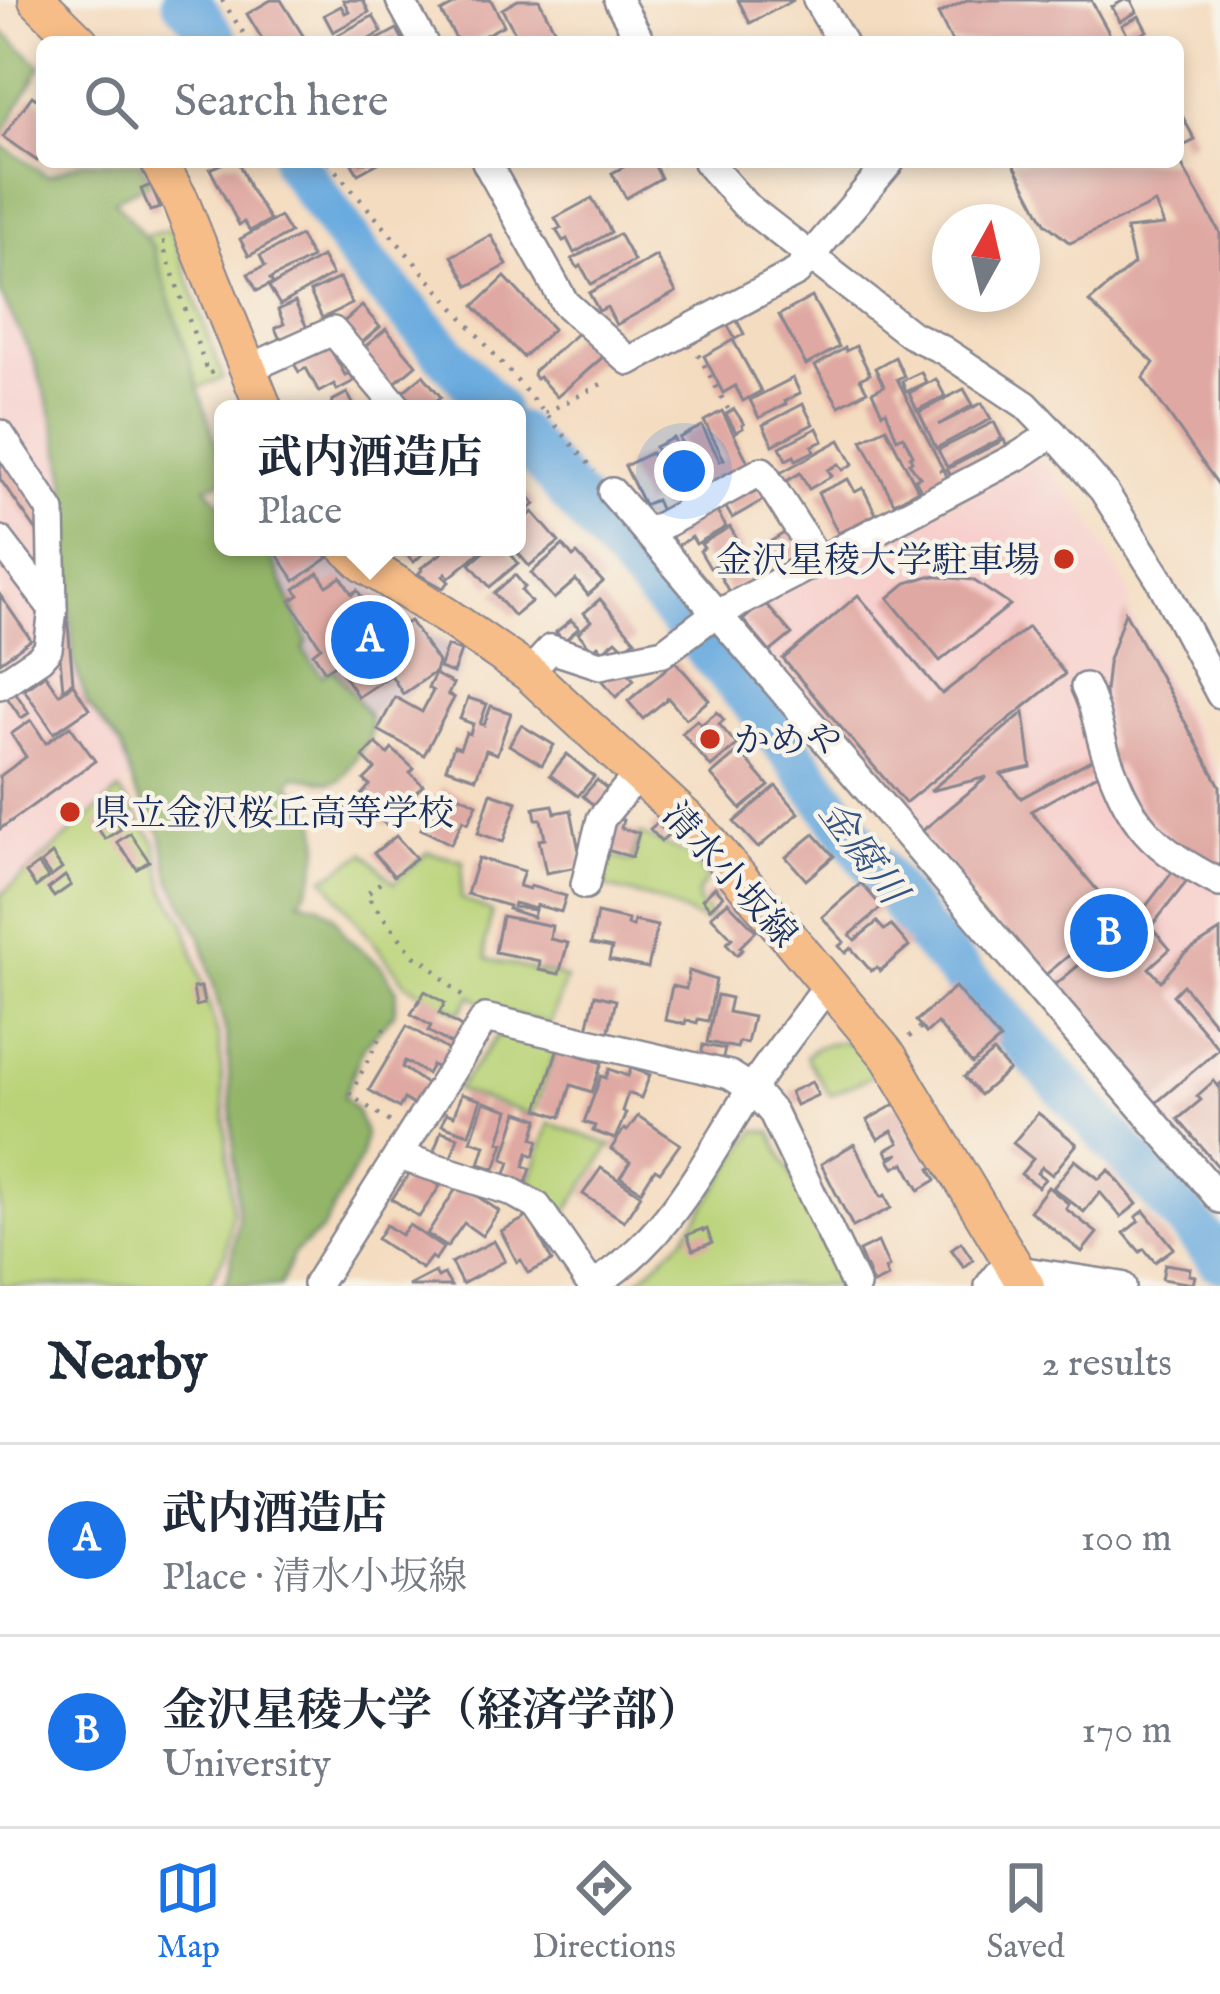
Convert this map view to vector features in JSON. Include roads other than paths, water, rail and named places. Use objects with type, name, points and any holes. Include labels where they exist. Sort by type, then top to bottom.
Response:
[{"type":"main road","points":[[37,0],[74,36]]},
{"type":"main road","points":[[162,168],[180,200],[260,400]]},
{"type":"main road","name":"清水小坂線","points":[[356,556],[530,673],[701,832],[889,1057],[1011,1281]]},
{"type":"street","points":[[400,0],[419,36]]},
{"type":"street","points":[[618,0],[637,36]]},
{"type":"street","points":[[817,0],[838,36]]},
{"type":"street","points":[[489,168],[565,303],[629,361],[797,272],[885,168]]},
{"type":"street","points":[[712,168],[745,205],[910,334],[1012,395],[1053,433],[1111,502],[1160,580],[1220,694]]},
{"type":"street","points":[[248,369],[333,331],[391,400]]},
{"type":"street","points":[[530,673],[551,649],[600,665],[664,652],[713,616],[1053,433]]},
{"type":"street","points":[[0,434],[51,511],[52,609],[48,649],[0,686]]},
{"type":"street","points":[[648,532],[762,470],[819,561]]},
{"type":"street","points":[[612,492],[713,616],[1220,1199]]},
{"type":"street","points":[[0,540],[52,609]]},
{"type":"street","points":[[1085,687],[1122,800],[1145,832],[1172,856],[1220,883]]},
{"type":"street","points":[[584,885],[601,819],[641,776]]},
{"type":"street","points":[[405,1146],[537,1207],[601,1284],[663,1226],[752,1089],[828,985]]},
{"type":"street","points":[[318,1286],[485,1018],[730,1076],[752,1089],[773,1113],[856,1286]]},
{"type":"street","points":[[1011,1281],[1122,1286]]},
{"type":"waterway","name":"金腐川","points":[[184,0],[212,36]]},
{"type":"waterway","name":"金腐川","points":[[298,168],[365,263],[487,400]]},
{"type":"waterway","name":"金腐川","points":[[526,443],[762,712],[922,931],[1220,1260]]},
{"type":"place","name":"金沢星稜大学駐車場","points":[[1064,559]]},
{"type":"place","name":"武内酒造店","points":[[370,640]]},
{"type":"place","name":"かめや","points":[[710,739]]},
{"type":"place","name":"県立金沢桜丘高等学校","points":[[70,812]]},
{"type":"place","name":"金沢星稜大学（経済学部）","points":[[1109,933]]}]
